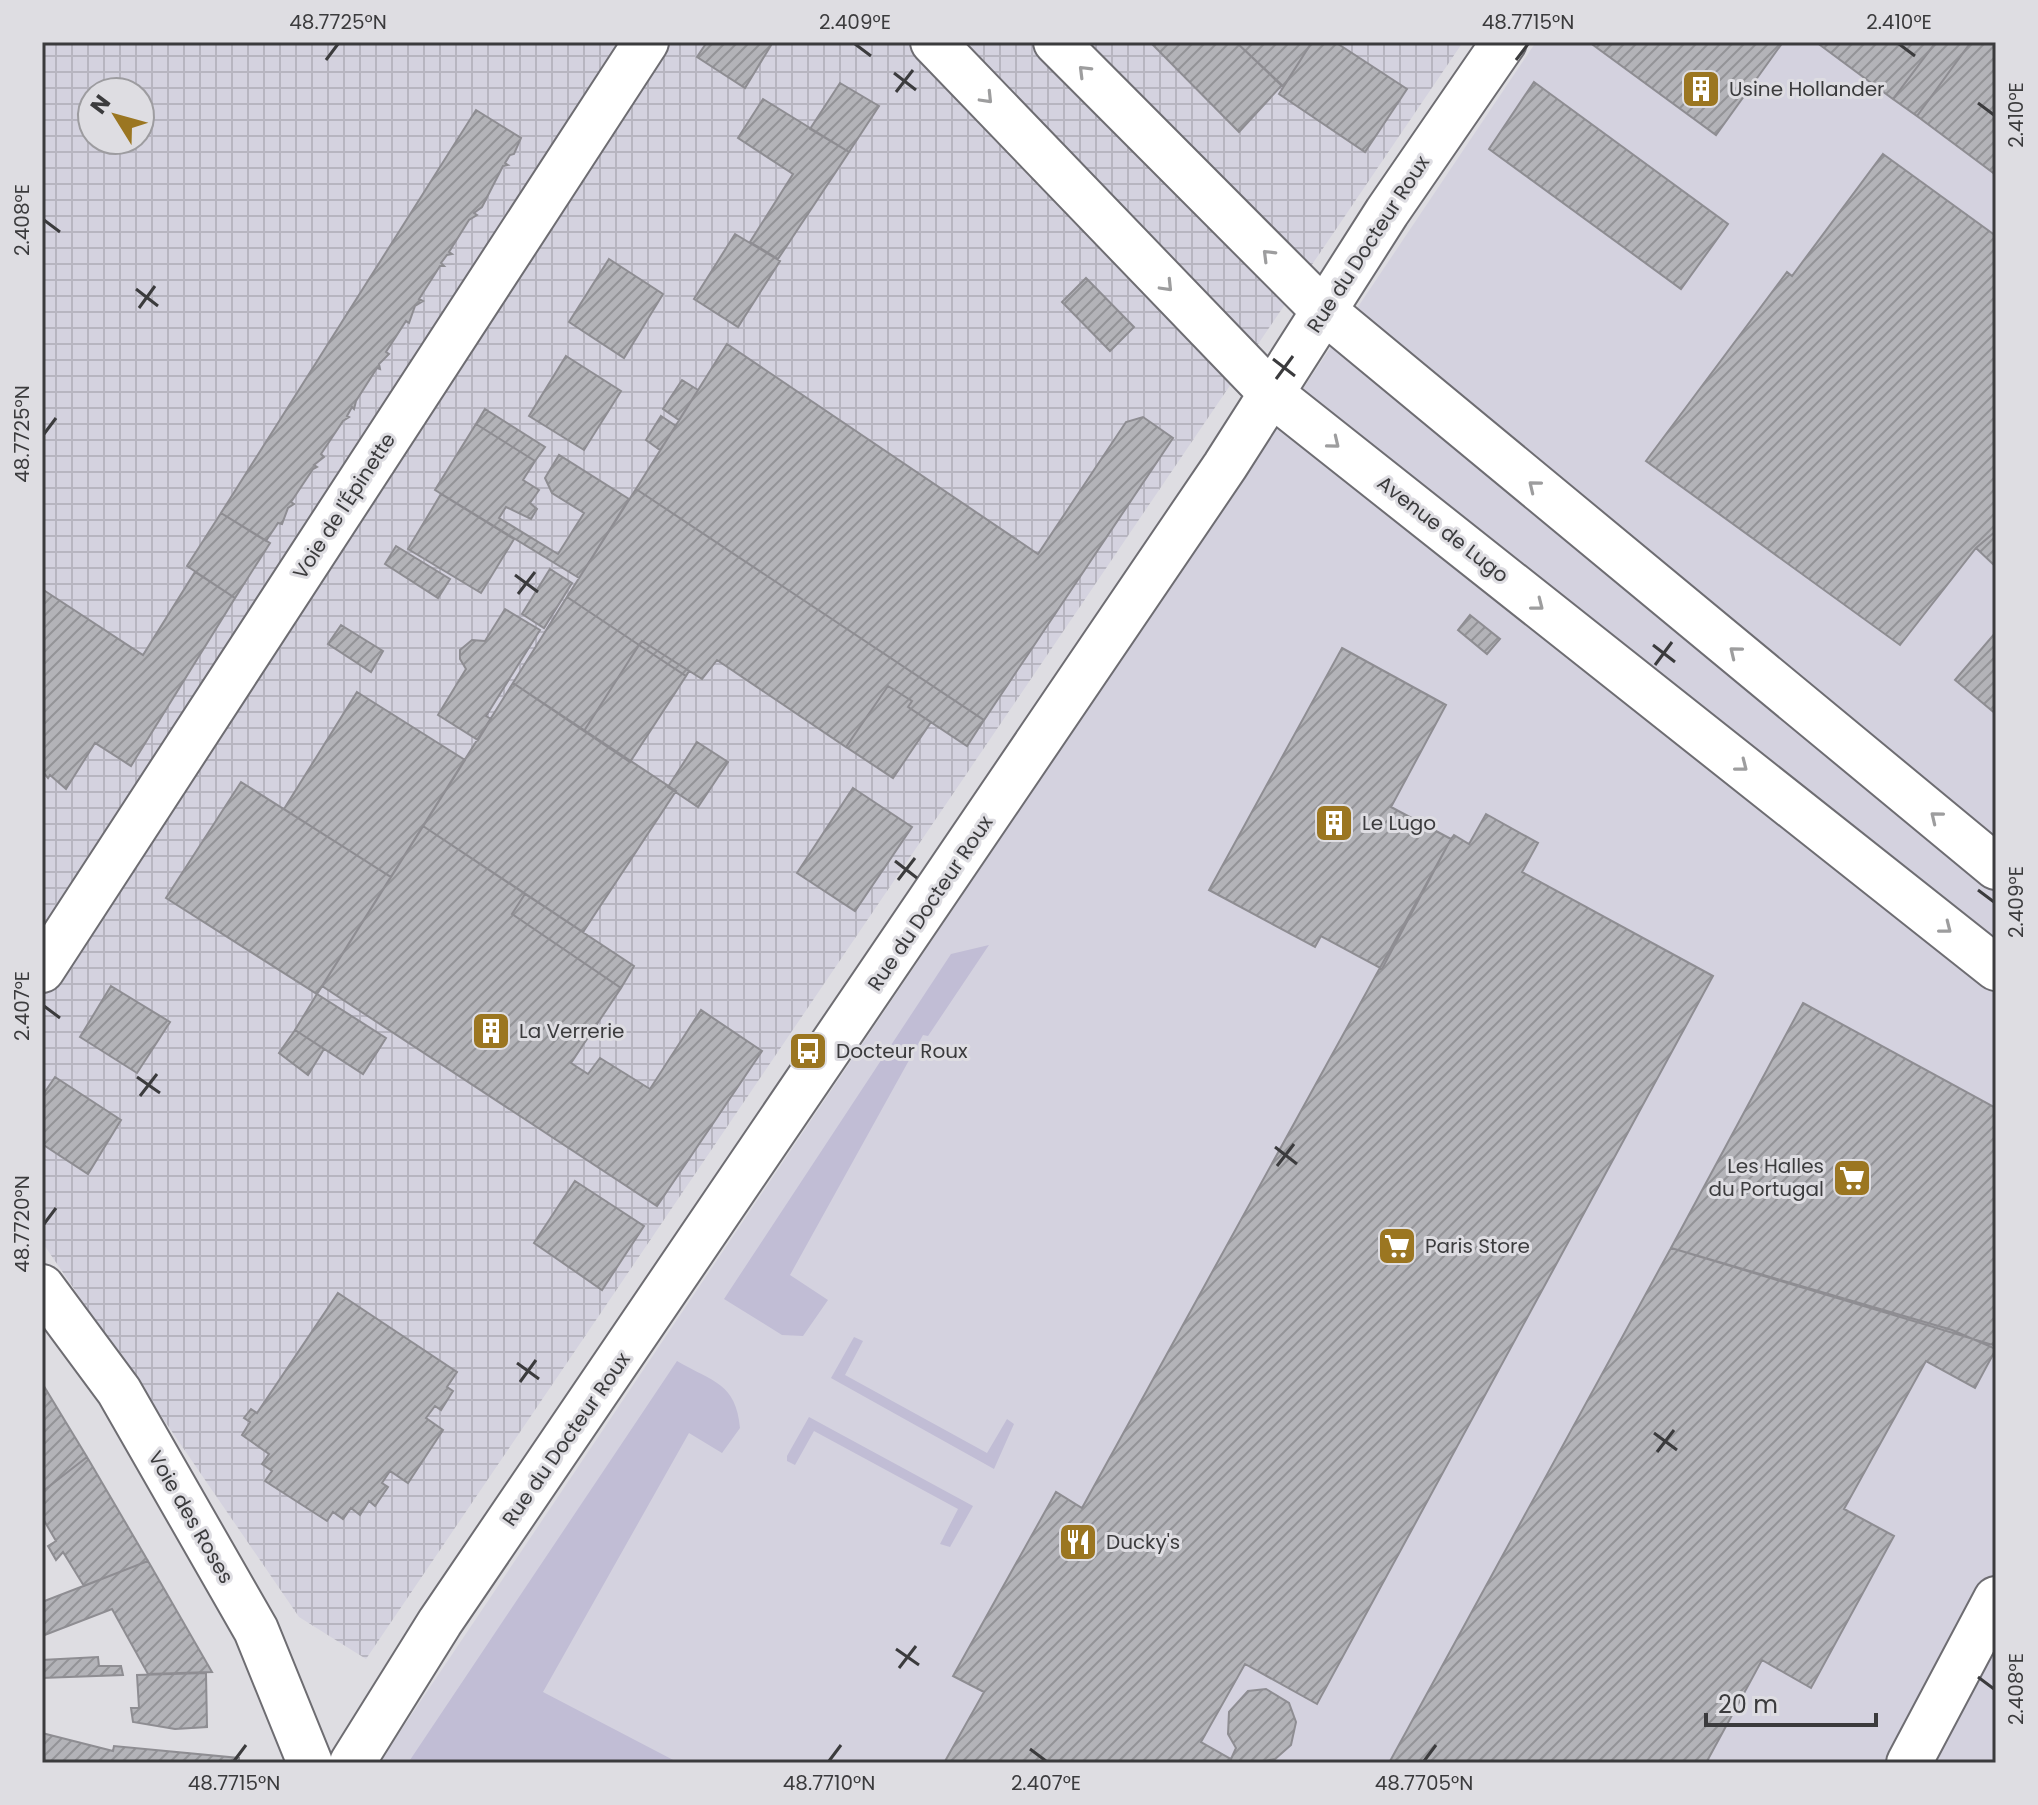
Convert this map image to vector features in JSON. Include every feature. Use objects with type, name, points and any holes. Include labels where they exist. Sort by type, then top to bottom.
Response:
[{"type":"street","name":"Voie de l'Épinette","points":[[42,970],[646,42]]},
{"type":"street","name":"Avenue de Lugo","points":[[933,42],[1273,395],[1996,968]]},
{"type":"street","points":[[1056,42],[1323,310],[1996,867]]},
{"type":"street","name":"Rue du Docteur Roux","points":[[352,1763],[440,1622],[1273,395],[1323,310],[1504,42]]},
{"type":"street","name":"Voie des Roses","points":[[42,1287],[119,1391],[256,1630],[310,1763]]},
{"type":"street","points":[[1909,1763],[1996,1599]]},
{"type":"shaded area","points":[[42,42],[1463,42],[366,1659],[299,1617],[42,1242]]},
{"type":"shaded area","points":[[1536,42],[1996,42],[1996,1763],[379,1763]]},
{"type":"shaded area","points":[[989,945],[928,1036],[923,1035],[790,1275],[828,1300],[803,1336],[782,1335],[724,1299],[951,954]]},
{"type":"shaded area","points":[[854,1337],[863,1341],[845,1375],[987,1453],[1007,1419],[1014,1424],[994,1469],[831,1378]]},
{"type":"shaded area","points":[[677,1361],[712,1380],[728,1393],[738,1413],[740,1428],[722,1453],[689,1433],[543,1692],[679,1763],[408,1763]]},
{"type":"shaded area","points":[[809,1417],[973,1506],[950,1547],[940,1544],[958,1509],[814,1431],[795,1465],[787,1461]]},
{"type":"building","points":[[707,42],[773,42],[745,88],[697,57]]},
{"type":"building","points":[[1150,42],[1236,42],[1282,85],[1239,132]]},
{"type":"building","points":[[1236,42],[1312,42],[1283,87]]},
{"type":"building","points":[[1312,42],[1335,42],[1407,89],[1365,152],[1279,94]]},
{"type":"building","name":"Usine Hollander","points":[[1589,42],[1783,42],[1716,135]]},
{"type":"building","name":"Usine Hollander","points":[[1816,42],[1936,42],[1893,99]]},
{"type":"building","points":[[1936,42],[1971,42],[1917,116],[1893,99]]},
{"type":"building","points":[[1971,42],[1996,42],[1996,175],[1917,116]]},
{"type":"building","points":[[1534,82],[1728,224],[1681,289],[1489,149]]},
{"type":"building","points":[[840,83],[879,106],[849,152],[810,129]]},
{"type":"building","points":[[763,99],[849,152],[778,259],[750,242],[793,174],[738,138]]},
{"type":"building","points":[[476,110],[521,138],[514,154],[505,163],[508,165],[503,166],[482,207],[474,213],[477,215],[469,220],[449,252],[452,254],[441,263],[444,266],[440,266],[419,299],[423,301],[415,306],[409,323],[406,321],[386,352],[389,354],[379,364],[380,369],[377,368],[349,417],[321,454],[324,457],[314,465],[317,467],[291,502],[294,504],[288,508],[282,524],[278,523],[266,541],[221,513]]},
{"type":"building","points":[[1883,154],[1996,236],[1996,531],[1976,548],[1900,645],[1646,461],[1787,272],[1792,276]]},
{"type":"building","points":[[735,234],[780,261],[738,327],[694,299]]},
{"type":"building","points":[[609,259],[663,294],[624,358],[569,322]]},
{"type":"building","points":[[1086,278],[1134,327],[1110,351],[1062,302]]},
{"type":"building","points":[[727,344],[1038,554],[1126,422],[1143,417],[1173,438],[984,720],[636,489]]},
{"type":"building","points":[[566,356],[621,391],[584,450],[529,416]]},
{"type":"building","points":[[682,380],[698,390],[679,420],[663,409]]},
{"type":"building","points":[[485,409],[545,447],[535,461],[476,424]]},
{"type":"building","points":[[661,416],[676,426],[660,450],[646,440]]},
{"type":"building","points":[[476,424],[535,461],[523,480],[539,490],[530,503],[537,509],[531,519],[506,507],[499,518],[558,554],[584,513],[552,493],[545,478],[559,455],[629,499],[579,578],[435,490]]},
{"type":"building","points":[[636,489],[984,720],[967,746],[908,707],[912,701],[888,686],[846,747],[717,660],[702,679],[642,641],[639,645],[567,597]]},
{"type":"building","points":[[441,494],[514,539],[481,593],[408,549]]},
{"type":"building","points":[[221,513],[270,543],[235,598],[187,566]]},
{"type":"building","points":[[1996,531],[1996,567],[1976,548]]},
{"type":"building","points":[[396,546],[450,579],[438,598],[385,564]]},
{"type":"building","points":[[550,569],[572,583],[544,628],[522,614]]},
{"type":"building","points":[[195,572],[235,598],[131,766],[95,743],[66,789],[50,775],[48,778],[42,771],[42,589],[143,655]]},
{"type":"building","points":[[567,597],[639,645],[584,731],[513,683]]},
{"type":"building","points":[[505,609],[540,630],[486,716],[491,719],[478,740],[438,715],[466,669],[460,659],[460,650],[472,640],[485,641]]},
{"type":"building","points":[[1470,615],[1500,639],[1487,654],[1458,630]]},
{"type":"building","points":[[341,625],[383,651],[371,672],[328,644]]},
{"type":"building","points":[[1996,632],[1996,714],[1955,680]]},
{"type":"building","points":[[642,641],[689,671],[686,676],[639,645]]},
{"type":"building","points":[[639,645],[686,676],[630,762],[584,731]]},
{"type":"building","name":"Le Lugo","points":[[1342,648],[1446,705],[1391,807],[1451,839],[1382,969],[1321,936],[1315,947],[1209,890]]},
{"type":"building","points":[[513,683],[676,791],[583,932],[423,826]]},
{"type":"building","points":[[888,686],[912,701],[908,707],[931,722],[893,778],[846,747]]},
{"type":"building","points":[[357,692],[465,760],[391,877],[284,809]]},
{"type":"building","points":[[697,742],[728,762],[698,807],[668,787]]},
{"type":"building","points":[[241,782],[391,877],[317,994],[166,898]]},
{"type":"building","points":[[853,788],[912,827],[855,911],[797,873]]},
{"type":"building","name":"Paris Store","points":[[1486,814],[1538,843],[1522,872],[1713,976],[1317,1704],[1245,1664],[1201,1742],[1231,1759],[1236,1748],[1228,1734],[1229,1712],[1248,1691],[1266,1689],[1289,1703],[1296,1722],[1291,1745],[1275,1759],[1256,1763],[944,1763],[984,1692],[953,1676],[1056,1492],[1082,1508],[1451,839],[1454,835],[1469,844]]},
{"type":"building","name":"La Verrerie","points":[[423,826],[525,894],[512,914],[621,988],[571,1063],[588,1074],[600,1058],[650,1089],[701,1010],[762,1051],[657,1206],[322,986]]},
{"type":"building","points":[[525,894],[634,966],[621,988],[512,914]]},
{"type":"building","points":[[111,986],[170,1022],[137,1073],[80,1037]]},
{"type":"building","points":[[317,994],[386,1038],[363,1074],[295,1030]]},
{"type":"building","name":"Les Halles du Portugal","points":[[1803,1003],[1996,1108],[1996,1346],[1671,1248]]},
{"type":"building","points":[[295,1030],[324,1049],[308,1075],[279,1053]]},
{"type":"building","points":[[55,1077],[121,1120],[88,1174],[42,1144],[42,1096]]},
{"type":"building","points":[[575,1181],[644,1226],[602,1290],[534,1243]]},
{"type":"building","points":[[1671,1248],[1952,1330],[1996,1349],[1975,1388],[1926,1361],[1844,1509],[1894,1536],[1811,1688],[1762,1660],[1706,1763],[1389,1763]]},
{"type":"building","points":[[338,1293],[457,1372],[447,1387],[453,1391],[441,1410],[435,1406],[426,1418],[443,1430],[408,1483],[390,1471],[382,1483],[388,1487],[375,1506],[369,1501],[360,1515],[351,1508],[343,1519],[333,1512],[327,1521],[265,1481],[272,1471],[262,1464],[269,1454],[242,1435],[250,1422],[244,1418],[251,1409],[257,1413]]},
{"type":"building","points":[[42,1383],[87,1457],[42,1492]]},
{"type":"building","points":[[87,1457],[148,1561],[84,1586],[63,1552],[56,1560],[48,1546],[56,1541],[42,1517],[42,1492]]},
{"type":"building","points":[[148,1561],[212,1672],[148,1674],[112,1609],[42,1636],[42,1602]]},
{"type":"building","points":[[98,1657],[99,1666],[121,1666],[123,1675],[42,1678],[42,1660]]},
{"type":"building","points":[[206,1673],[207,1727],[175,1729],[133,1722],[131,1708],[139,1708],[137,1675]]},
{"type":"building","points":[[42,1733],[113,1751],[114,1746],[239,1758],[239,1763],[45,1763]]},
{"type":"place","name":"Usine Hollander","points":[[1701,89]]},
{"type":"place","name":"Le Lugo","points":[[1334,823]]},
{"type":"place","name":"La Verrerie","points":[[491,1031]]},
{"type":"place","name":"Docteur Roux","points":[[808,1051]]},
{"type":"place","name":"Les Halles du Portugal","points":[[1852,1178]]},
{"type":"place","name":"Paris Store","points":[[1397,1246]]},
{"type":"place","name":"Ducky's","points":[[1078,1542]]}]
